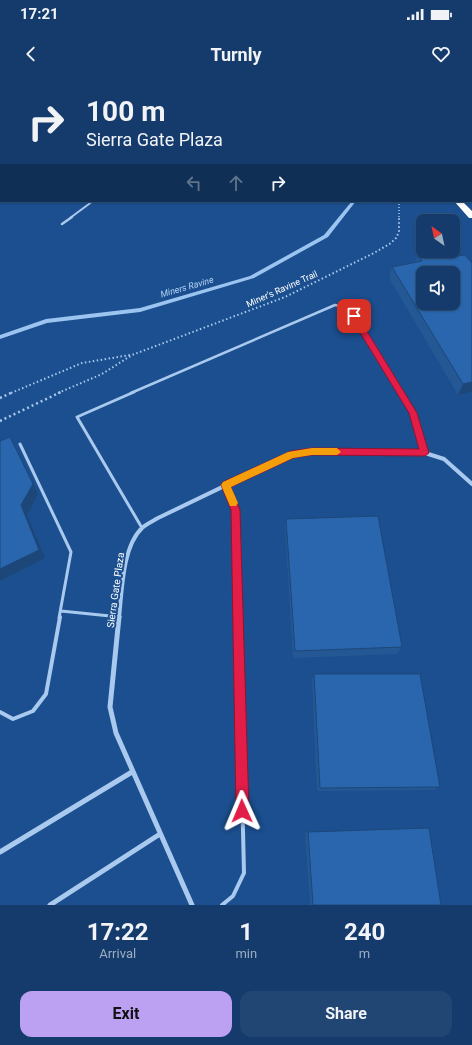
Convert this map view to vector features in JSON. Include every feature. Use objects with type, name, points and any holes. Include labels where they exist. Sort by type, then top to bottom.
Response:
[{"type":"highway","points":[[459,202],[472,216]]},
{"type":"street","name":"Sierra Gate Plaza","points":[[192,905],[132,772],[116,733],[110,707],[124,573],[131,543],[142,528],[158,518],[291,454],[312,452],[425,453],[444,459],[472,484]]},
{"type":"street","points":[[0,852],[132,772]]},
{"type":"street","points":[[50,905],[160,834]]},
{"type":"lane","points":[[62,224],[92,202]]},
{"type":"lane","points":[[142,528],[77,416],[335,305],[349,308],[413,413],[425,453]]},
{"type":"lane","points":[[0,712],[13,719],[33,711],[46,694],[71,552],[20,444]]},
{"type":"lane","points":[[222,905],[233,896],[244,873],[236,510],[226,485]]},
{"type":"lane","points":[[61,611],[120,617]]},
{"type":"path","name":"Miner's Ravine Trail","points":[[0,422],[19,411],[102,374],[132,355],[285,297],[374,253],[390,243],[400,232],[399,202]]},
{"type":"path","name":"Miner's Ravine Trail","points":[[0,398],[82,363],[98,359],[132,355]]},
{"type":"building","points":[[465,255],[472,263],[472,382],[463,384],[418,310],[460,310],[460,266],[416,266],[416,307],[392,267],[422,261],[420,258],[460,258],[460,256]]},
{"type":"building","points":[[10,437],[33,484],[21,505],[39,550],[0,569],[0,441]]},
{"type":"building","points":[[378,516],[402,647],[295,651],[286,519]]},
{"type":"building","points":[[314,674],[420,674],[440,787],[320,788]]},
{"type":"building","points":[[429,828],[441,905],[313,905],[308,832]]},
{"type":"waterway","name":"Miners Ravine","points":[[0,337],[46,321],[140,310],[252,277],[326,236],[353,202]]},
{"type":"slow traffic","points":[[233,503],[226,485],[272,462],[291,454],[337,452]]},
{"type":"route","points":[[242,811],[236,510],[226,485],[291,454],[312,452],[425,453],[413,413],[354,316]]}]
